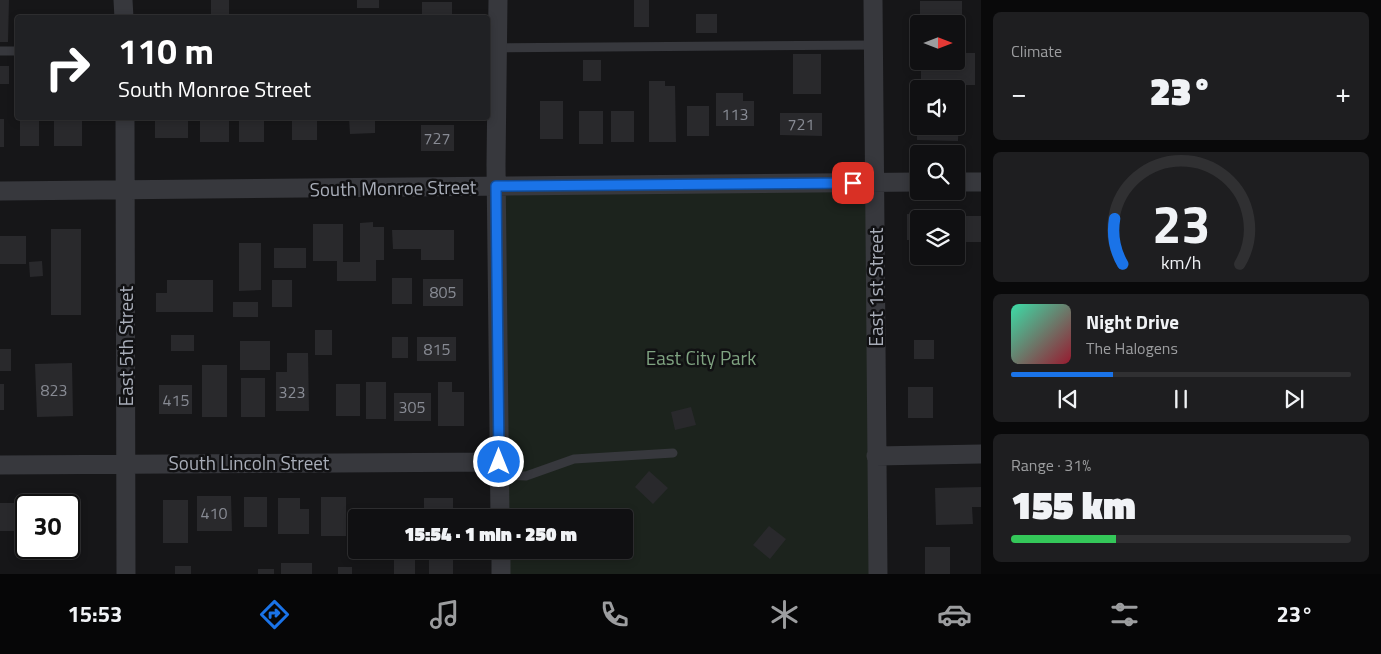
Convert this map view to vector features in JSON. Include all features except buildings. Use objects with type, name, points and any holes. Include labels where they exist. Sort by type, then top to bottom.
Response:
[{"type":"street","points":[[123,0],[124,15]]},
{"type":"street","points":[[498,0],[492,48],[496,186],[500,509]]},
{"type":"street","name":"East 1st Street","points":[[873,0],[878,574]]},
{"type":"street","name":"East 5th Street","points":[[125,120],[126,574]]},
{"type":"street","name":"South Monroe Street","points":[[0,191],[910,182]]},
{"type":"street","points":[[965,182],[981,182]]},
{"type":"street","points":[[876,456],[981,454]]},
{"type":"street","name":"South Lincoln Street","points":[[0,465],[126,464],[499,468]]},
{"type":"street","points":[[501,559],[501,574]]},
{"type":"lane","points":[[492,48],[874,45]]},
{"type":"lane","points":[[0,51],[15,51]]},
{"type":"lane","points":[[499,468],[526,476],[574,459],[673,453]]},
{"type":"green space","name":"East City Park","points":[[876,182],[878,574],[501,574],[501,559],[633,559],[633,509],[500,509],[496,186]]},
{"type":"route","points":[[499,462],[496,186],[853,183]]}]
